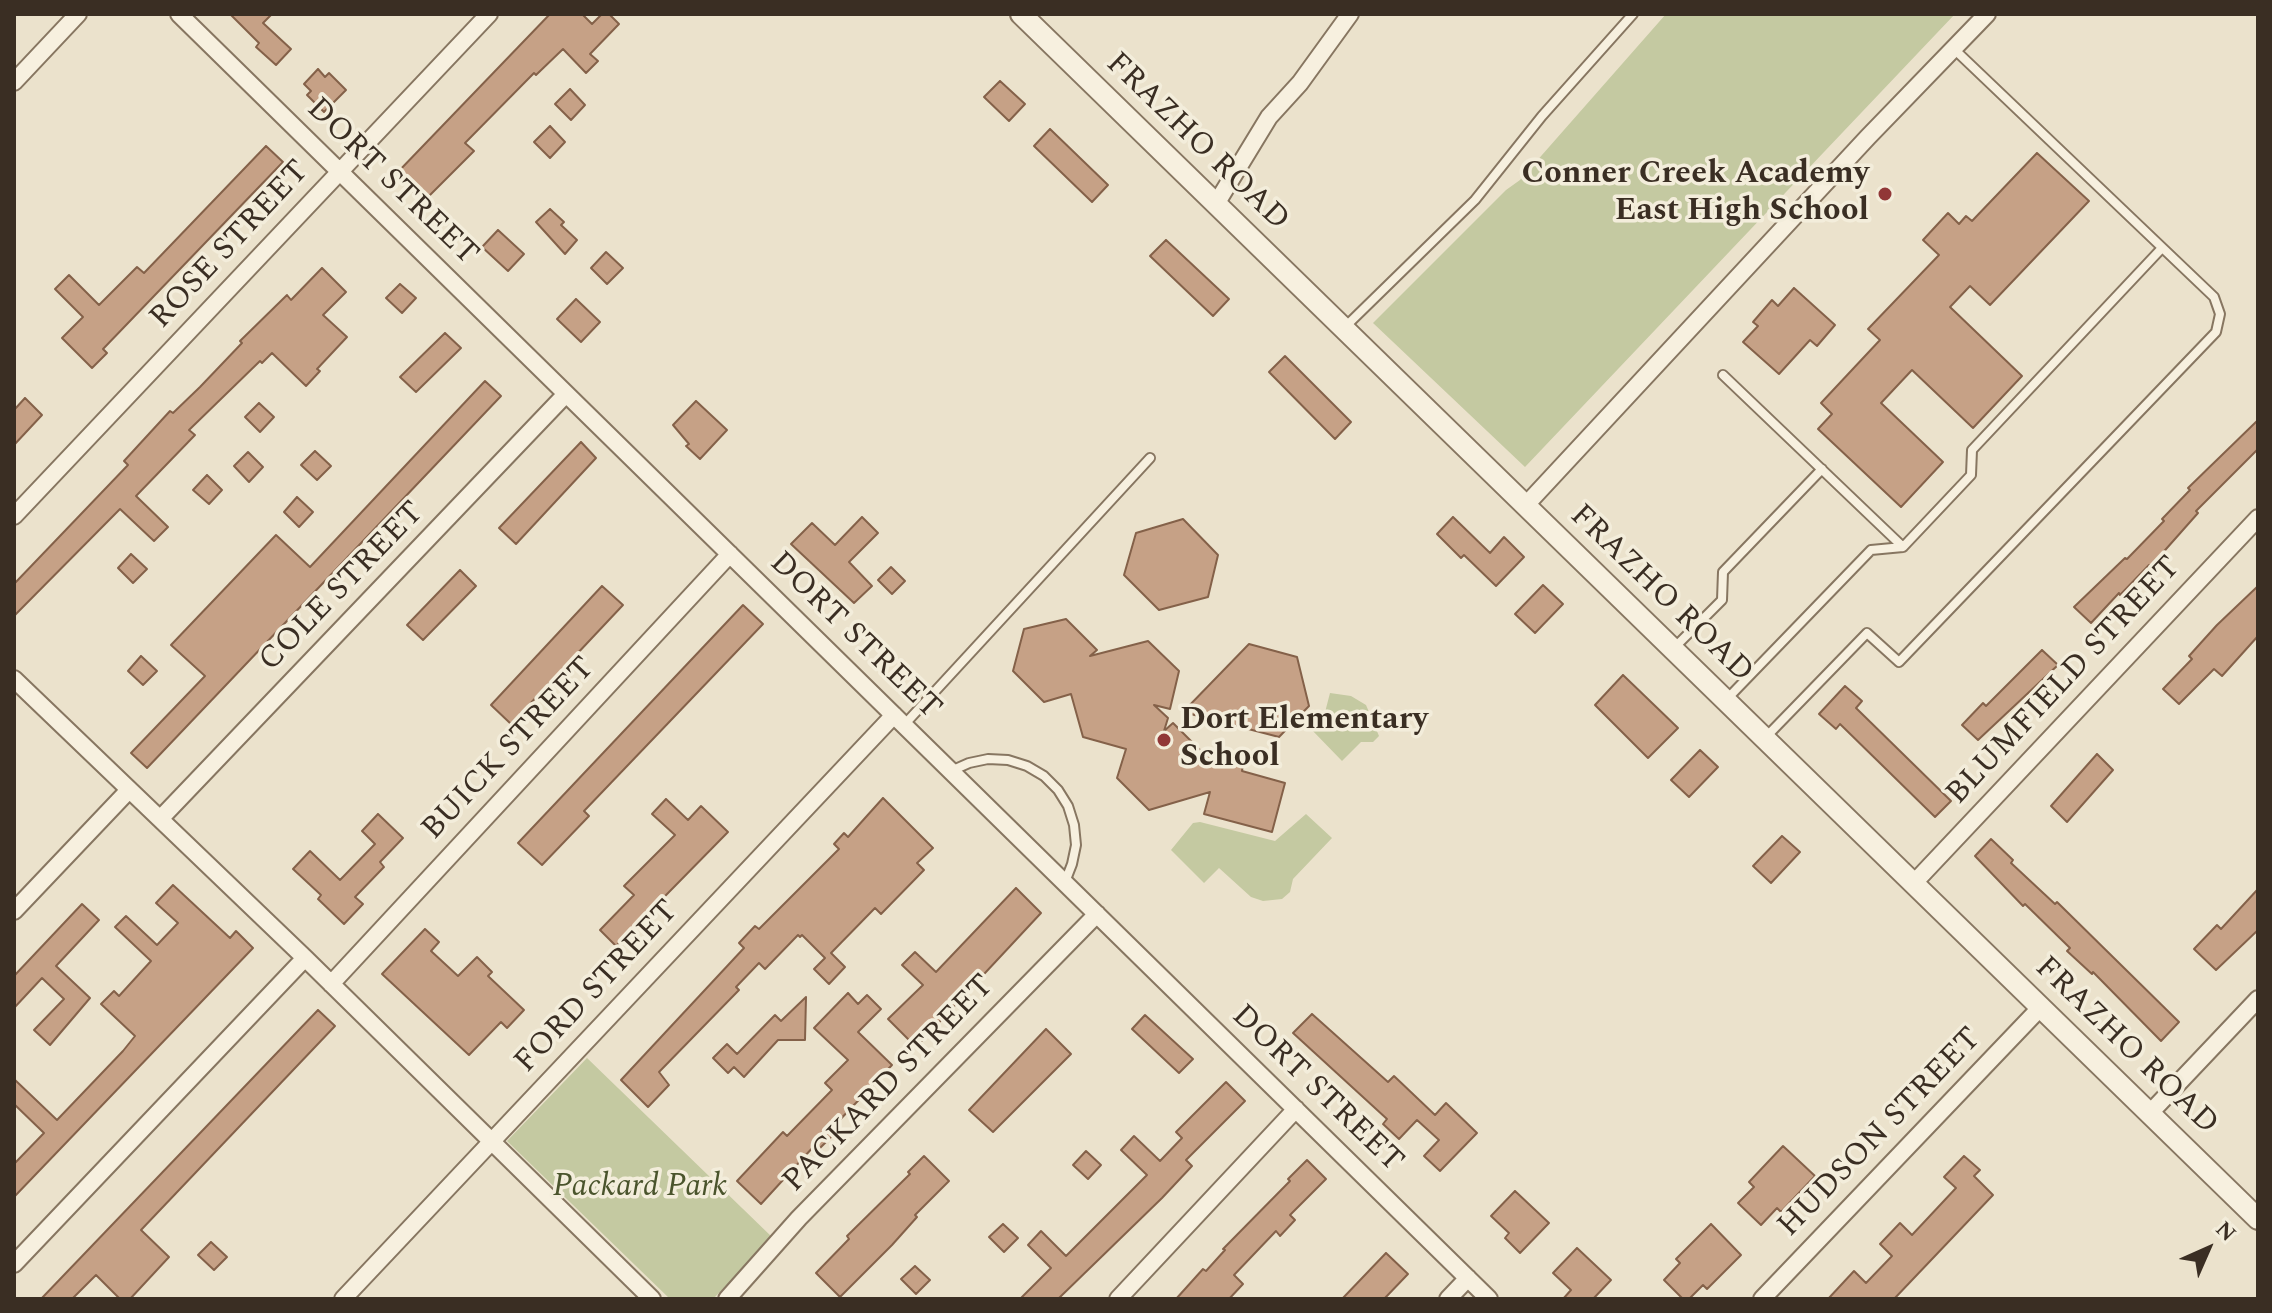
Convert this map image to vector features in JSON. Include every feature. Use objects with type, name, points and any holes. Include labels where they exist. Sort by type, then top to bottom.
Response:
[{"type":"street","points":[[14,82],[78,14]]},
{"type":"street","name":"DORT STREET","points":[[179,14],[1489,1299]]},
{"type":"street","name":"ROSE STREET","points":[[14,516],[489,14]]},
{"type":"street","name":"FRAZHO ROAD","points":[[1021,14],[2258,1219]]},
{"type":"street","points":[[1216,204],[1269,117],[1300,83],[1350,14]]},
{"type":"street","points":[[1525,506],[1987,14]]},
{"type":"street","name":"COLE STREET","points":[[160,819],[566,394]]},
{"type":"street","name":"BLUMFIELD STREET","points":[[1913,884],[2258,518]]},
{"type":"street","name":"BUICK STREET","points":[[331,984],[730,554]]},
{"type":"street","points":[[14,679],[305,958],[652,1299]]},
{"type":"street","name":"FORD STREET","points":[[343,1299],[899,720]]},
{"type":"street","points":[[14,911],[129,790]]},
{"type":"street","name":"PACKARD STREET","points":[[727,1299],[799,1218],[1097,914]]},
{"type":"street","points":[[14,1264],[305,958]]},
{"type":"street","points":[[2150,1113],[2258,999]]},
{"type":"street","name":"HUDSON STREET","points":[[1762,1299],[2041,1007]]},
{"type":"street","points":[[1118,1299],[1296,1109]]},
{"type":"street","points":[[1448,1299],[1468,1278]]},
{"type":"lane","points":[[1344,329],[1475,200],[1542,116],[1633,14]]},
{"type":"lane","points":[[1764,739],[1867,633],[1899,662],[2216,332],[2220,314],[2214,297],[1953,49]]},
{"type":"lane","points":[[1725,701],[1871,550],[1903,547],[1971,475],[1972,450],[2162,248]]},
{"type":"lane","points":[[1723,375],[1903,547]]},
{"type":"lane","points":[[899,720],[1150,458]]},
{"type":"lane","points":[[1673,650],[1722,600],[1723,572],[1822,469]]},
{"type":"lane","points":[[951,771],[988,759],[1008,760],[1044,776],[1068,806],[1074,825],[1076,845],[1064,882]]},
{"type":"green space","points":[[1666,14],[1955,14],[1525,467],[1373,323],[1506,190],[1520,180]]},
{"type":"green space","points":[[1330,693],[1351,696],[1366,705],[1379,736],[1373,742],[1361,742],[1342,761],[1310,728],[1323,720]]},
{"type":"green space","points":[[1306,814],[1332,838],[1293,879],[1290,892],[1282,899],[1263,901],[1251,897],[1219,868],[1204,883],[1171,850],[1193,823],[1200,822],[1275,841]]},
{"type":"green space","name":"Packard Park","points":[[587,1058],[773,1238],[713,1299],[670,1299],[507,1141]]},
{"type":"building","points":[[230,14],[272,14],[263,23],[291,49],[276,65],[256,47],[259,43]]},
{"type":"building","points":[[550,14],[582,14],[592,24],[602,14],[609,14],[619,24],[590,54],[598,61],[586,73],[563,49],[536,75],[534,73],[465,143],[474,151],[423,202],[396,174]]},
{"type":"building","points":[[318,69],[325,77],[329,73],[346,90],[324,112],[307,95],[311,91],[304,84]]},
{"type":"building","points":[[1000,81],[1025,104],[1009,121],[984,97]]},
{"type":"building","points":[[570,89],[585,105],[571,120],[555,104]]},
{"type":"building","points":[[550,126],[565,142],[550,158],[534,142]]},
{"type":"building","points":[[1050,129],[1108,185],[1092,202],[1034,146]]},
{"type":"building","points":[[266,146],[283,162],[103,349],[107,353],[92,368],[62,338],[83,317],[55,289],[69,275],[99,305],[137,267],[144,273]]},
{"type":"building","points":[[2037,153],[2089,201],[1990,305],[1970,286],[1950,307],[2022,376],[1973,428],[1912,370],[1881,403],[1943,462],[1901,507],[1818,429],[1832,414],[1821,403],[1880,340],[1868,329],[1939,255],[1923,240],[1948,213],[1959,224],[1966,216],[1972,221]]},
{"type":"building","points":[[550,209],[577,240],[565,254],[536,222]]},
{"type":"building","points":[[498,230],[524,254],[508,271],[482,247]]},
{"type":"building","points":[[1166,240],[1229,299],[1213,316],[1150,256]]},
{"type":"building","points":[[606,252],[623,268],[607,284],[591,268]]},
{"type":"building","points":[[322,268],[346,292],[323,315],[347,337],[317,369],[320,371],[306,386],[272,353],[262,363],[260,361],[189,430],[195,435],[136,496],[168,527],[154,541],[120,509],[14,616],[14,584],[128,465],[124,461],[170,411],[173,413],[200,387],[242,343],[240,341],[287,295],[291,300]]},
{"type":"building","points":[[400,284],[416,298],[402,313],[386,298]]},
{"type":"building","points":[[1794,288],[1835,325],[1817,346],[1810,340],[1779,374],[1743,342],[1758,326],[1753,322],[1772,300],[1778,306]]},
{"type":"building","points":[[576,299],[600,322],[581,342],[557,319]]},
{"type":"building","points":[[445,333],[461,348],[416,392],[400,377]]},
{"type":"building","points":[[1285,356],[1351,422],[1335,439],[1269,372]]},
{"type":"building","points":[[485,381],[501,396],[147,768],[131,753],[205,676],[171,645],[276,535],[310,567]]},
{"type":"building","points":[[25,398],[42,415],[14,445],[14,410]]},
{"type":"building","points":[[696,401],[727,430],[700,459],[686,446],[689,444],[673,425]]},
{"type":"building","points":[[259,403],[274,417],[260,432],[245,417]]},
{"type":"building","points":[[2258,420],[2258,449],[2196,511],[2198,513],[2151,566],[2119,593],[2091,623],[2074,607],[2127,559],[2164,521],[2162,519],[2190,490],[2188,488]]},
{"type":"building","points":[[581,442],[596,458],[516,544],[499,528]]},
{"type":"building","points":[[315,451],[331,466],[317,480],[301,465]]},
{"type":"building","points":[[248,452],[263,467],[249,482],[234,466]]},
{"type":"building","points":[[207,475],[222,490],[209,504],[193,490]]},
{"type":"building","points":[[297,497],[313,512],[299,527],[284,512]]},
{"type":"building","points":[[862,517],[878,533],[849,562],[872,586],[854,603],[791,544],[812,523],[835,545]]},
{"type":"building","points":[[1453,517],[1490,553],[1504,537],[1524,557],[1496,586],[1437,534]]},
{"type":"building","points":[[1183,519],[1218,555],[1208,597],[1159,610],[1124,575],[1136,533]]},
{"type":"building","points":[[131,554],[147,569],[133,583],[118,568]]},
{"type":"building","points":[[891,567],[905,581],[892,594],[878,580]]},
{"type":"building","points":[[460,570],[476,586],[423,640],[407,625]]},
{"type":"building","points":[[1543,585],[1563,604],[1535,633],[1515,614]]},
{"type":"building","points":[[602,586],[623,605],[511,724],[491,705]]},
{"type":"building","points":[[2258,586],[2258,636],[2222,676],[2214,669],[2179,704],[2163,689],[2192,659],[2189,656],[2217,625]]},
{"type":"building","points":[[743,605],[763,624],[584,811],[589,816],[542,865],[518,843]]},
{"type":"building","points":[[1066,619],[1097,650],[1090,656],[1148,641],[1179,671],[1170,709],[1154,705],[1168,718],[1164,731],[1173,723],[1205,755],[1243,764],[1242,771],[1285,783],[1272,832],[1204,814],[1210,792],[1149,810],[1117,778],[1126,749],[1083,737],[1071,694],[1044,702],[1013,671],[1024,629]]},
{"type":"building","points":[[1249,644],[1297,657],[1309,706],[1279,737],[1183,712]]},
{"type":"building","points":[[2042,650],[2058,665],[1978,740],[1962,725],[1983,703],[1986,706]]},
{"type":"building","points":[[141,656],[157,671],[143,685],[128,671]]},
{"type":"building","points":[[1623,675],[1678,728],[1648,758],[1595,705]]},
{"type":"building","points":[[1845,686],[1862,701],[1856,708],[1951,801],[1935,817],[1840,724],[1836,729],[1819,714]]},
{"type":"building","points":[[1700,750],[1718,767],[1689,797],[1671,780]]},
{"type":"building","points":[[2097,754],[2113,770],[2067,822],[2051,806]]},
{"type":"building","points":[[883,798],[933,848],[917,863],[924,870],[881,914],[875,908],[831,953],[845,967],[829,984],[814,969],[825,958],[802,935],[798,935],[765,969],[759,963],[736,987],[739,990],[659,1072],[669,1085],[648,1107],[621,1080],[744,948],[739,943],[755,926],[759,929],[839,849],[834,844],[844,833],[848,837]]},
{"type":"building","points":[[666,799],[688,820],[701,806],[728,832],[616,946],[600,930],[634,895],[624,886],[675,835],[652,814]]},
{"type":"building","points":[[378,814],[403,838],[380,862],[384,867],[355,897],[363,904],[344,924],[318,899],[321,895],[293,869],[310,851],[340,880],[375,844],[362,831]]},
{"type":"building","points":[[1782,836],[1800,852],[1771,883],[1753,866]]},
{"type":"building","points":[[1991,839],[2013,860],[2011,863],[2055,904],[2057,902],[2179,1022],[2161,1041],[2093,972],[2067,951],[2070,948],[2025,904],[2023,906],[1975,856]]},
{"type":"building","points":[[173,885],[230,938],[236,931],[253,948],[14,1197],[14,1164],[44,1133],[14,1104],[14,1079],[57,1120],[123,1051],[135,1036],[101,1004],[114,991],[119,996],[151,961],[115,927],[126,916],[157,945],[178,923],[156,903]]},
{"type":"building","points":[[1016,888],[1041,913],[916,1047],[888,1019],[923,985],[902,965],[915,952],[936,972]]},
{"type":"building","points":[[2258,889],[2258,930],[2216,970],[2194,949],[2217,925],[2221,929]]},
{"type":"building","points":[[82,904],[99,920],[56,966],[90,998],[50,1045],[34,1030],[64,999],[42,978],[14,1008],[14,976]]},
{"type":"building","points":[[425,929],[439,942],[431,951],[458,976],[477,957],[492,972],[488,976],[524,1010],[507,1028],[501,1022],[469,1055],[382,974]]},
{"type":"building","points":[[848,993],[858,1004],[867,995],[881,1009],[858,1032],[892,1065],[834,1126],[838,1130],[819,1149],[815,1145],[761,1204],[737,1181],[783,1132],[787,1136],[832,1090],[825,1083],[848,1060],[814,1028]]},
{"type":"building","points":[[806,997],[805,1040],[778,1040],[744,1077],[734,1067],[728,1073],[713,1058],[727,1044],[737,1054],[775,1015],[781,1021]]},
{"type":"building","points":[[318,1010],[335,1026],[141,1230],[169,1257],[130,1299],[120,1299],[96,1275],[72,1299],[41,1299]]},
{"type":"building","points":[[1312,1014],[1388,1082],[1394,1076],[1435,1115],[1446,1103],[1477,1133],[1440,1171],[1424,1156],[1439,1140],[1417,1120],[1399,1139],[1383,1124],[1387,1119],[1293,1033]]},
{"type":"building","points":[[1145,1015],[1193,1059],[1179,1073],[1132,1029]]},
{"type":"building","points":[[1046,1029],[1071,1054],[993,1132],[969,1110]]},
{"type":"building","points":[[1226,1082],[1245,1101],[1186,1160],[1192,1166],[1162,1198],[1058,1299],[1020,1299],[1051,1268],[1028,1245],[1041,1231],[1066,1256],[1147,1175],[1121,1150],[1134,1136],[1160,1161],[1182,1138],[1176,1132]]},
{"type":"building","points":[[1783,1146],[1815,1176],[1781,1212],[1777,1208],[1761,1225],[1738,1203],[1754,1187],[1749,1182]]},
{"type":"building","points":[[1086,1151],[1101,1165],[1088,1179],[1073,1165]]},
{"type":"building","points":[[924,1156],[949,1181],[840,1297],[816,1273]]},
{"type":"building","points":[[1964,1156],[1980,1170],[1974,1176],[1993,1195],[1894,1299],[1828,1299],[1854,1271],[1866,1283],[1892,1256],[1880,1244],[1900,1223],[1912,1235],[1956,1188],[1944,1177]]},
{"type":"building","points":[[1307,1160],[1326,1179],[1290,1215],[1295,1220],[1280,1236],[1276,1231],[1234,1275],[1243,1284],[1229,1299],[1176,1299],[1203,1269],[1206,1271]]},
{"type":"building","points":[[1515,1191],[1549,1223],[1520,1253],[1505,1238],[1509,1233],[1491,1216]]},
{"type":"building","points":[[1003,1224],[1018,1238],[1004,1252],[989,1237]]},
{"type":"building","points":[[1711,1224],[1741,1255],[1707,1289],[1703,1285],[1689,1299],[1683,1299],[1664,1280],[1680,1263],[1676,1259]]},
{"type":"building","points":[[211,1242],[227,1257],[214,1270],[198,1255]]},
{"type":"building","points":[[1577,1248],[1611,1280],[1593,1299],[1563,1299],[1571,1290],[1553,1273]]},
{"type":"building","points":[[1386,1253],[1408,1274],[1384,1299],[1342,1299]]},
{"type":"building","points":[[915,1266],[930,1280],[916,1294],[901,1279]]},
{"type":"place","name":"Conner Creek Academy East High School","points":[[1885,194]]},
{"type":"place","name":"Dort Elementary School","points":[[1164,740]]}]
